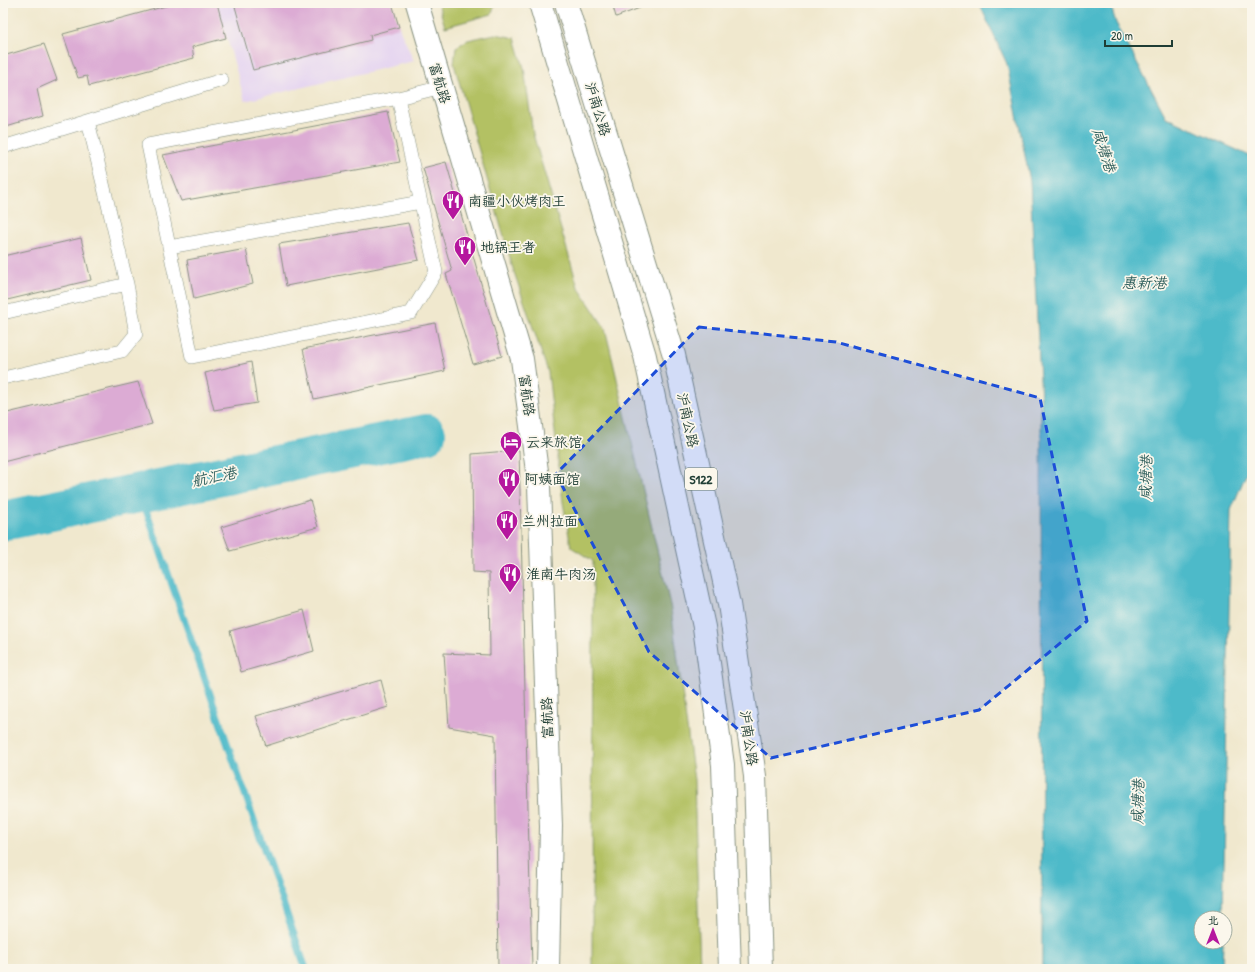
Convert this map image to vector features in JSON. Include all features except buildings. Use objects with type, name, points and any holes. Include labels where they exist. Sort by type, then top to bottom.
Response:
[{"type":"main road","name":"富航路","points":[[417,3],[522,360],[539,486],[551,826],[548,969]]},
{"type":"main road","name":"沪南公路","points":[[540,3],[645,356],[704,627],[723,765],[730,969]]},
{"type":"main road","name":"沪南公路","points":[[566,3],[674,355],[729,604],[754,776],[761,969]]},
{"type":"lane","points":[[3,147],[222,80]]},
{"type":"lane","points":[[398,98],[436,272],[411,313],[192,357],[148,145],[398,98],[442,87]]},
{"type":"lane","points":[[3,378],[122,351],[136,334],[127,284],[88,122]]},
{"type":"lane","points":[[169,247],[421,202]]},
{"type":"lane","points":[[3,312],[127,284]]},
{"type":"highlighted area","points":[[699,327],[836,342],[1040,398],[1087,621],[979,710],[771,758],[649,652],[556,474]]},
{"type":"shaded area","points":[[217,3],[392,3],[399,27],[414,61],[245,101]]},
{"type":"green space","points":[[438,3],[495,3],[492,14],[445,27]]},
{"type":"green space","points":[[495,34],[515,38],[524,68],[533,134],[578,287],[605,328],[671,609],[694,780],[700,969],[592,969],[593,561],[571,547],[563,502],[548,372],[514,272],[454,64],[456,47],[468,40]]},
{"type":"water","points":[[979,3],[1110,3],[1116,23],[1166,117],[1252,157],[1252,460],[1231,510],[1223,910],[1193,910],[1193,950],[1223,950],[1222,969],[1042,969],[1041,400],[1030,181],[1007,64]]},
{"type":"waterway","name":"航汇港","points":[[3,521],[426,434]]},
{"type":"waterway","points":[[140,493],[306,969]]},
{"type":"place","name":"南疆小伙烤肉王","points":[[453,220]]},
{"type":"place","name":"地锅王者","points":[[465,266]]},
{"type":"place","name":"云来旅馆","points":[[511,462]]},
{"type":"place","name":"阿姨面馆","points":[[509,498]]},
{"type":"place","name":"兰州拉面","points":[[507,540]]},
{"type":"place","name":"淮南牛肉汤","points":[[510,594]]},
{"type":"water label","name":"咸塘港","points":[[1104,150]]},
{"type":"water label","name":"惠新港","points":[[1144,283]]},
{"type":"water label","name":"咸塘港","points":[[1146,478]]},
{"type":"water label","name":"咸塘港","points":[[1138,802]]}]
